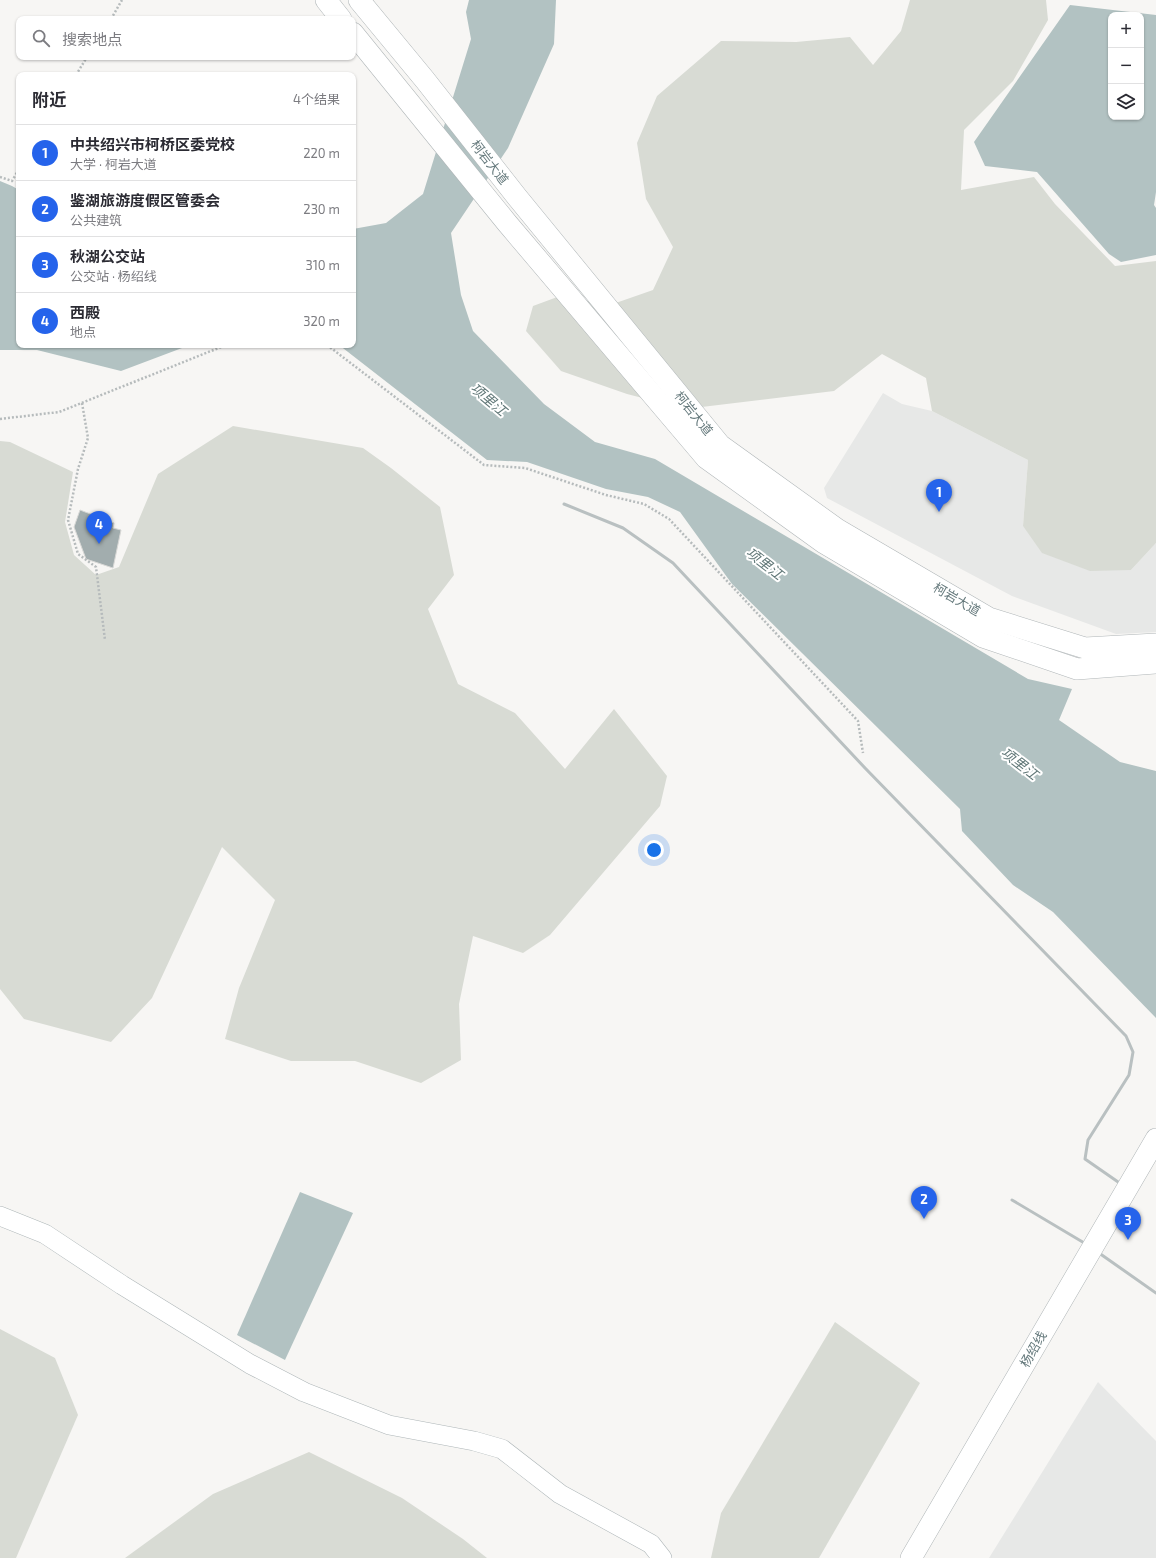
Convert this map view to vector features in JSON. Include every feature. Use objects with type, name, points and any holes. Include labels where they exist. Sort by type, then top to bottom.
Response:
[{"type":"main road","points":[[326,0],[339,16]]},
{"type":"main road","name":"柯岩大道","points":[[359,0],[425,80],[517,197],[720,445],[837,529],[989,618],[1085,648],[1156,644]]},
{"type":"main road","name":"柯岩大道","points":[[356,37],[507,223],[706,458],[824,543],[983,637],[1077,669],[1156,663]]},
{"type":"main road","name":"杨绍线","points":[[911,1558],[1156,1139]]},
{"type":"street","points":[[0,1216],[45,1234],[122,1285],[243,1360],[304,1392],[389,1425],[474,1441],[502,1449],[560,1494],[651,1544],[662,1558]]},
{"type":"lane","points":[[564,504],[623,528],[673,563],[865,768],[1126,1036],[1133,1052],[1129,1075],[1088,1140],[1085,1159],[1127,1189]]},
{"type":"lane","points":[[1012,1200],[1092,1248],[1156,1293]]},
{"type":"path","points":[[113,16],[122,0]]},
{"type":"path","points":[[78,72],[85,60]]},
{"type":"path","points":[[0,177],[12,181],[16,174]]},
{"type":"path","points":[[0,419],[59,412],[219,348]]},
{"type":"path","points":[[82,404],[88,438],[78,469],[68,520],[78,554],[96,567],[105,640]]},
{"type":"shaded area","points":[[910,0],[1046,0],[1048,20],[1013,81],[964,130],[961,190],[1034,177],[1055,204],[1115,266],[1156,261],[1156,543],[1131,570],[1090,571],[1042,553],[1023,526],[1028,460],[932,411],[926,378],[882,354],[834,391],[685,409],[627,394],[561,371],[526,331],[533,306],[560,296],[610,305],[653,290],[673,247],[646,199],[637,143],[657,96],[721,41],[796,42],[850,37],[873,65],[901,31]]},
{"type":"shaded area","points":[[883,393],[902,404],[932,411],[1028,460],[1023,526],[1131,570],[1156,543],[1156,632],[1116,634],[1012,596],[827,498],[824,488]]},
{"type":"shaded area","points":[[233,426],[363,448],[440,507],[454,575],[428,609],[458,684],[515,713],[565,769],[614,709],[667,776],[660,806],[550,935],[523,953],[473,936],[459,1004],[461,1060],[421,1083],[355,1061],[291,1061],[225,1039],[239,988],[275,900],[222,847],[152,998],[111,1042],[24,1019],[0,989],[0,441],[10,442],[73,472],[65,522],[74,555],[96,575],[119,567],[158,474]]},
{"type":"shaded area","points":[[835,1322],[920,1383],[819,1558],[711,1558],[721,1513]]},
{"type":"shaded area","points":[[0,1329],[55,1358],[78,1415],[16,1558],[0,1558]]},
{"type":"shaded area","points":[[1098,1382],[1156,1441],[1156,1558],[989,1558]]},
{"type":"shaded area","points":[[309,1452],[402,1498],[463,1539],[487,1558],[125,1558],[213,1494]]},
{"type":"water","name":"项里江","points":[[469,0],[556,0],[554,44],[508,148],[451,233],[461,295],[473,331],[544,404],[595,442],[655,459],[1028,679],[1072,689],[1059,720],[1120,762],[1156,771],[1156,1018],[1053,912],[1013,885],[962,831],[960,809],[732,584],[680,512],[648,497],[606,489],[527,462],[487,460],[343,348],[356,348],[356,228],[386,223],[423,194],[471,39],[466,12]]},
{"type":"water","points":[[1070,5],[1130,12],[1108,12],[1108,120],[1144,120],[1144,14],[1156,15],[1156,192],[1154,205],[1156,208],[1156,255],[1121,262],[1109,254],[1037,172],[985,166],[974,142]]},
{"type":"water","points":[[0,181],[16,188],[16,348],[182,348],[121,371],[37,350],[0,350]]},
{"type":"water","points":[[300,1192],[353,1213],[285,1360],[237,1335]]},
{"type":"building","points":[[80,510],[114,523],[113,528],[121,530],[113,568],[86,559],[74,527]]},
{"type":"place","name":"中共绍兴市柯桥区委党校","points":[[939,512]]},
{"type":"place","name":"西殿","points":[[99,544]]},
{"type":"place","name":"鉴湖旅游度假区管委会","points":[[924,1219]]},
{"type":"place","name":"秋湖公交站","points":[[1128,1240]]}]
